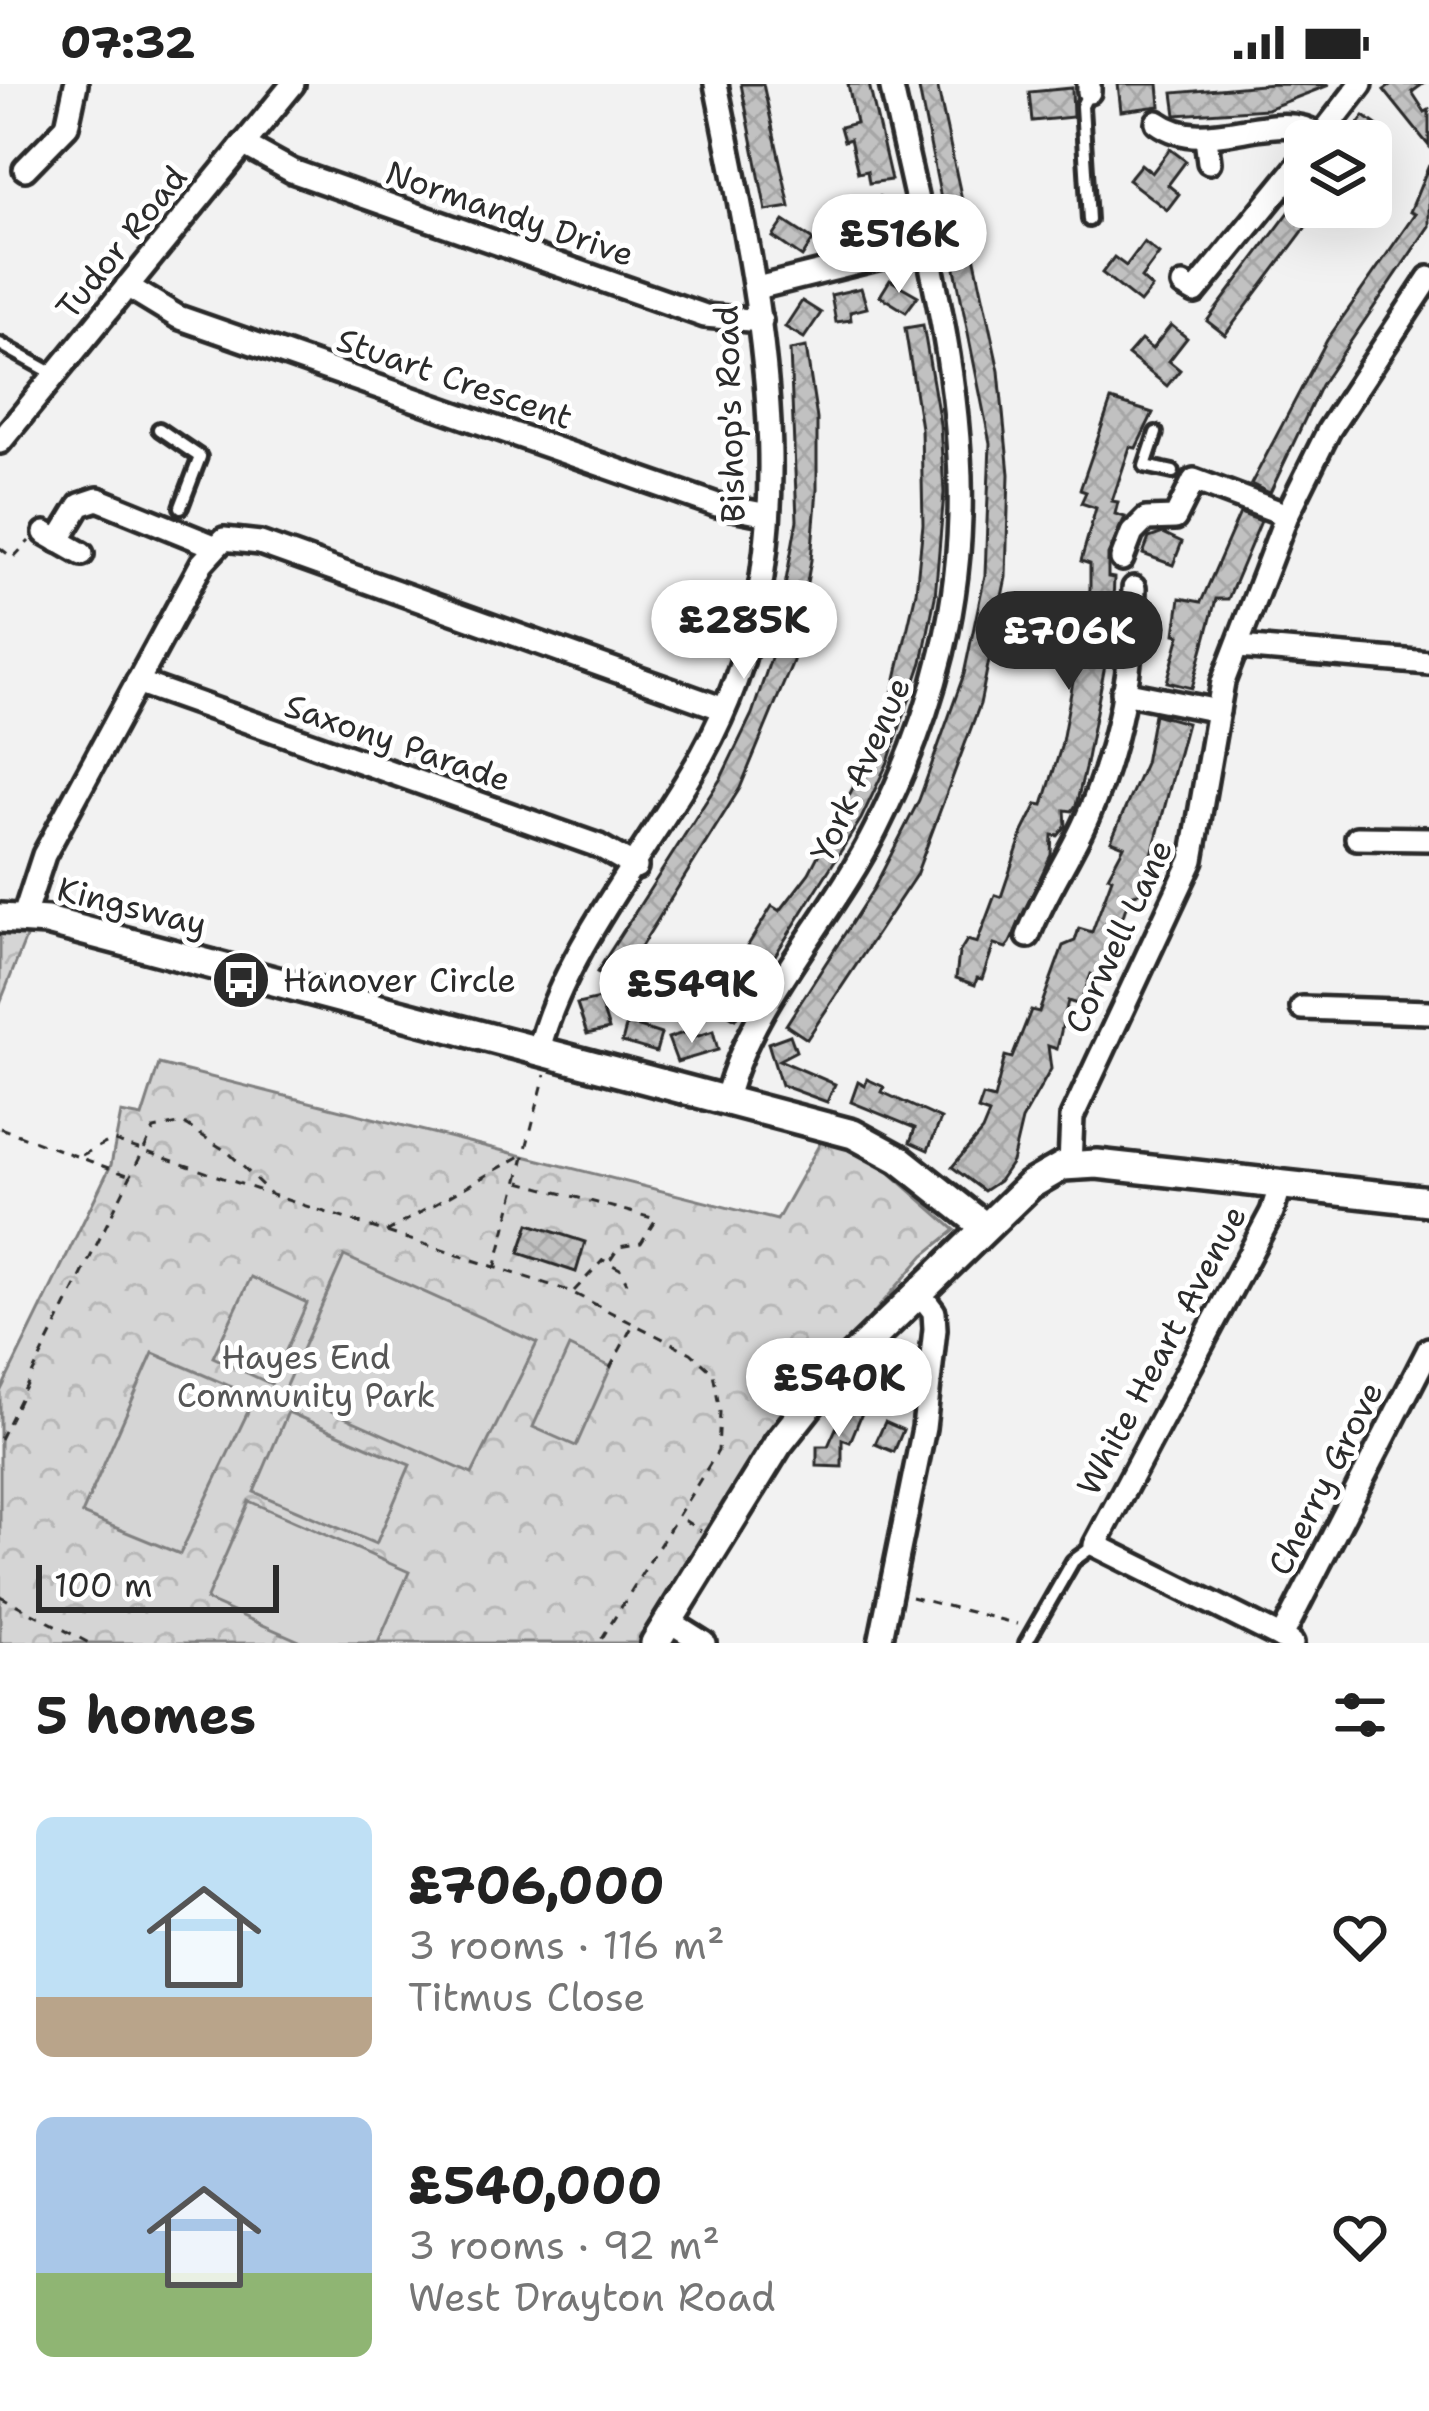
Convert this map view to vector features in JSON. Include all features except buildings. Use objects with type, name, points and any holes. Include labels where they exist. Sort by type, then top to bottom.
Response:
[{"type":"street","points":[[25,169],[67,126],[76,84]]},
{"type":"street","name":"Tudor Road","points":[[0,442],[293,84]]},
{"type":"street","name":"Bishop's Road","points":[[545,1052],[556,993],[635,867],[724,709],[751,628],[768,515],[769,416],[757,288],[716,84]]},
{"type":"street","name":"York Avenue","points":[[726,1100],[742,1051],[838,898],[890,802],[944,650],[960,558],[962,464],[952,362],[891,84]]},
{"type":"street","points":[[1334,120],[1361,84]]},
{"type":"street","points":[[1157,122],[1181,135],[1206,138],[1284,128]]},
{"type":"street","points":[[1206,138],[1209,162]]},
{"type":"street","name":"Normandy Drive","points":[[243,144],[292,171],[705,316],[761,321]]},
{"type":"street","points":[[1183,284],[1195,292],[1284,183]]},
{"type":"street","points":[[757,288],[926,246]]},
{"type":"street","name":"Corwell Lane","points":[[1070,1165],[1072,1117],[1198,842],[1223,682],[1287,515],[1340,411],[1429,278]]},
{"type":"street","name":"Stuart Crescent","points":[[127,286],[178,317],[717,505],[768,515]]},
{"type":"street","points":[[1122,559],[1132,533],[1146,519],[1175,518],[1184,476],[1287,515]]},
{"type":"street","points":[[82,554],[51,537],[92,499],[155,526],[178,518],[214,547]]},
{"type":"street","points":[[12,917],[214,547],[231,538],[260,543],[724,709]]},
{"type":"street","points":[[1028,936],[1056,868],[1089,815],[1112,747],[1133,635],[1134,588]]},
{"type":"street","points":[[1238,647],[1429,663]]},
{"type":"street","name":"Saxony Parade","points":[[137,682],[598,846],[635,867]]},
{"type":"street","points":[[1123,692],[1218,711]]},
{"type":"street","points":[[1358,838],[1429,839]]},
{"type":"street","name":"Kingsway","points":[[12,917],[545,1052],[871,1142],[985,1227]]},
{"type":"street","points":[[1302,1009],[1429,1012]]},
{"type":"street","points":[[704,1643],[662,1632],[793,1422],[918,1291],[1039,1178],[1070,1165],[1429,1201]]},
{"type":"street","name":"White Heart Avenue","points":[[1095,1545],[1272,1212],[1281,1184]]},
{"type":"street","points":[[880,1643],[924,1428],[935,1329],[934,1312],[918,1291]]},
{"type":"street","name":"Cherry Grove","points":[[1287,1640],[1429,1349]]},
{"type":"street","points":[[1095,1545],[1287,1640]]},
{"type":"lane","points":[[1089,88],[1082,106],[1089,220]]},
{"type":"lane","points":[[0,344],[56,375]]},
{"type":"lane","points":[[159,430],[200,457],[178,518]]},
{"type":"lane","points":[[1156,433],[1145,466],[1184,476]]},
{"type":"lane","points":[[1026,1643],[1073,1561],[1095,1545]]},
{"type":"path","points":[[0,548],[13,558],[38,531],[51,537]]},
{"type":"path","points":[[495,1270],[545,1052]]},
{"type":"path","points":[[0,1439],[154,1129],[183,1123],[229,1153],[272,1195]]},
{"type":"path","points":[[0,1128],[82,1154],[134,1177]]},
{"type":"path","points":[[82,1154],[112,1140],[573,1293],[691,1353],[713,1373],[720,1412],[718,1450],[599,1643]]},
{"type":"path","points":[[384,1233],[525,1154]]},
{"type":"path","points":[[518,1182],[656,1219],[641,1244],[619,1246],[609,1262]]},
{"type":"path","points":[[573,1293],[584,1275],[603,1260],[627,1283]]},
{"type":"path","points":[[610,1369],[635,1322]]},
{"type":"path","points":[[890,1592],[1032,1628]]},
{"type":"path","points":[[0,1596],[88,1643]]},
{"type":"green space","points":[[31,925],[0,1003],[0,930]]},
{"type":"green space","name":"Hayes End Community Park","points":[[159,1064],[777,1220],[823,1138],[874,1159],[955,1230],[924,1255],[793,1406],[641,1643],[0,1643],[0,1392],[111,1165],[121,1113],[142,1117]]},
{"type":"green space","points":[[344,1256],[537,1343],[472,1474],[284,1390]]},
{"type":"green space","points":[[251,1277],[307,1303],[271,1384],[213,1357]]},
{"type":"green space","points":[[569,1347],[611,1367],[576,1446],[533,1427]]},
{"type":"green space","points":[[153,1353],[255,1397],[180,1554],[82,1514]]},
{"type":"green space","points":[[288,1412],[410,1465],[376,1544],[254,1492]]},
{"type":"green space","points":[[249,1501],[409,1572],[378,1643],[304,1643],[206,1600]]},
{"type":"place","name":"Hanover Circle","points":[[241,980]]}]
